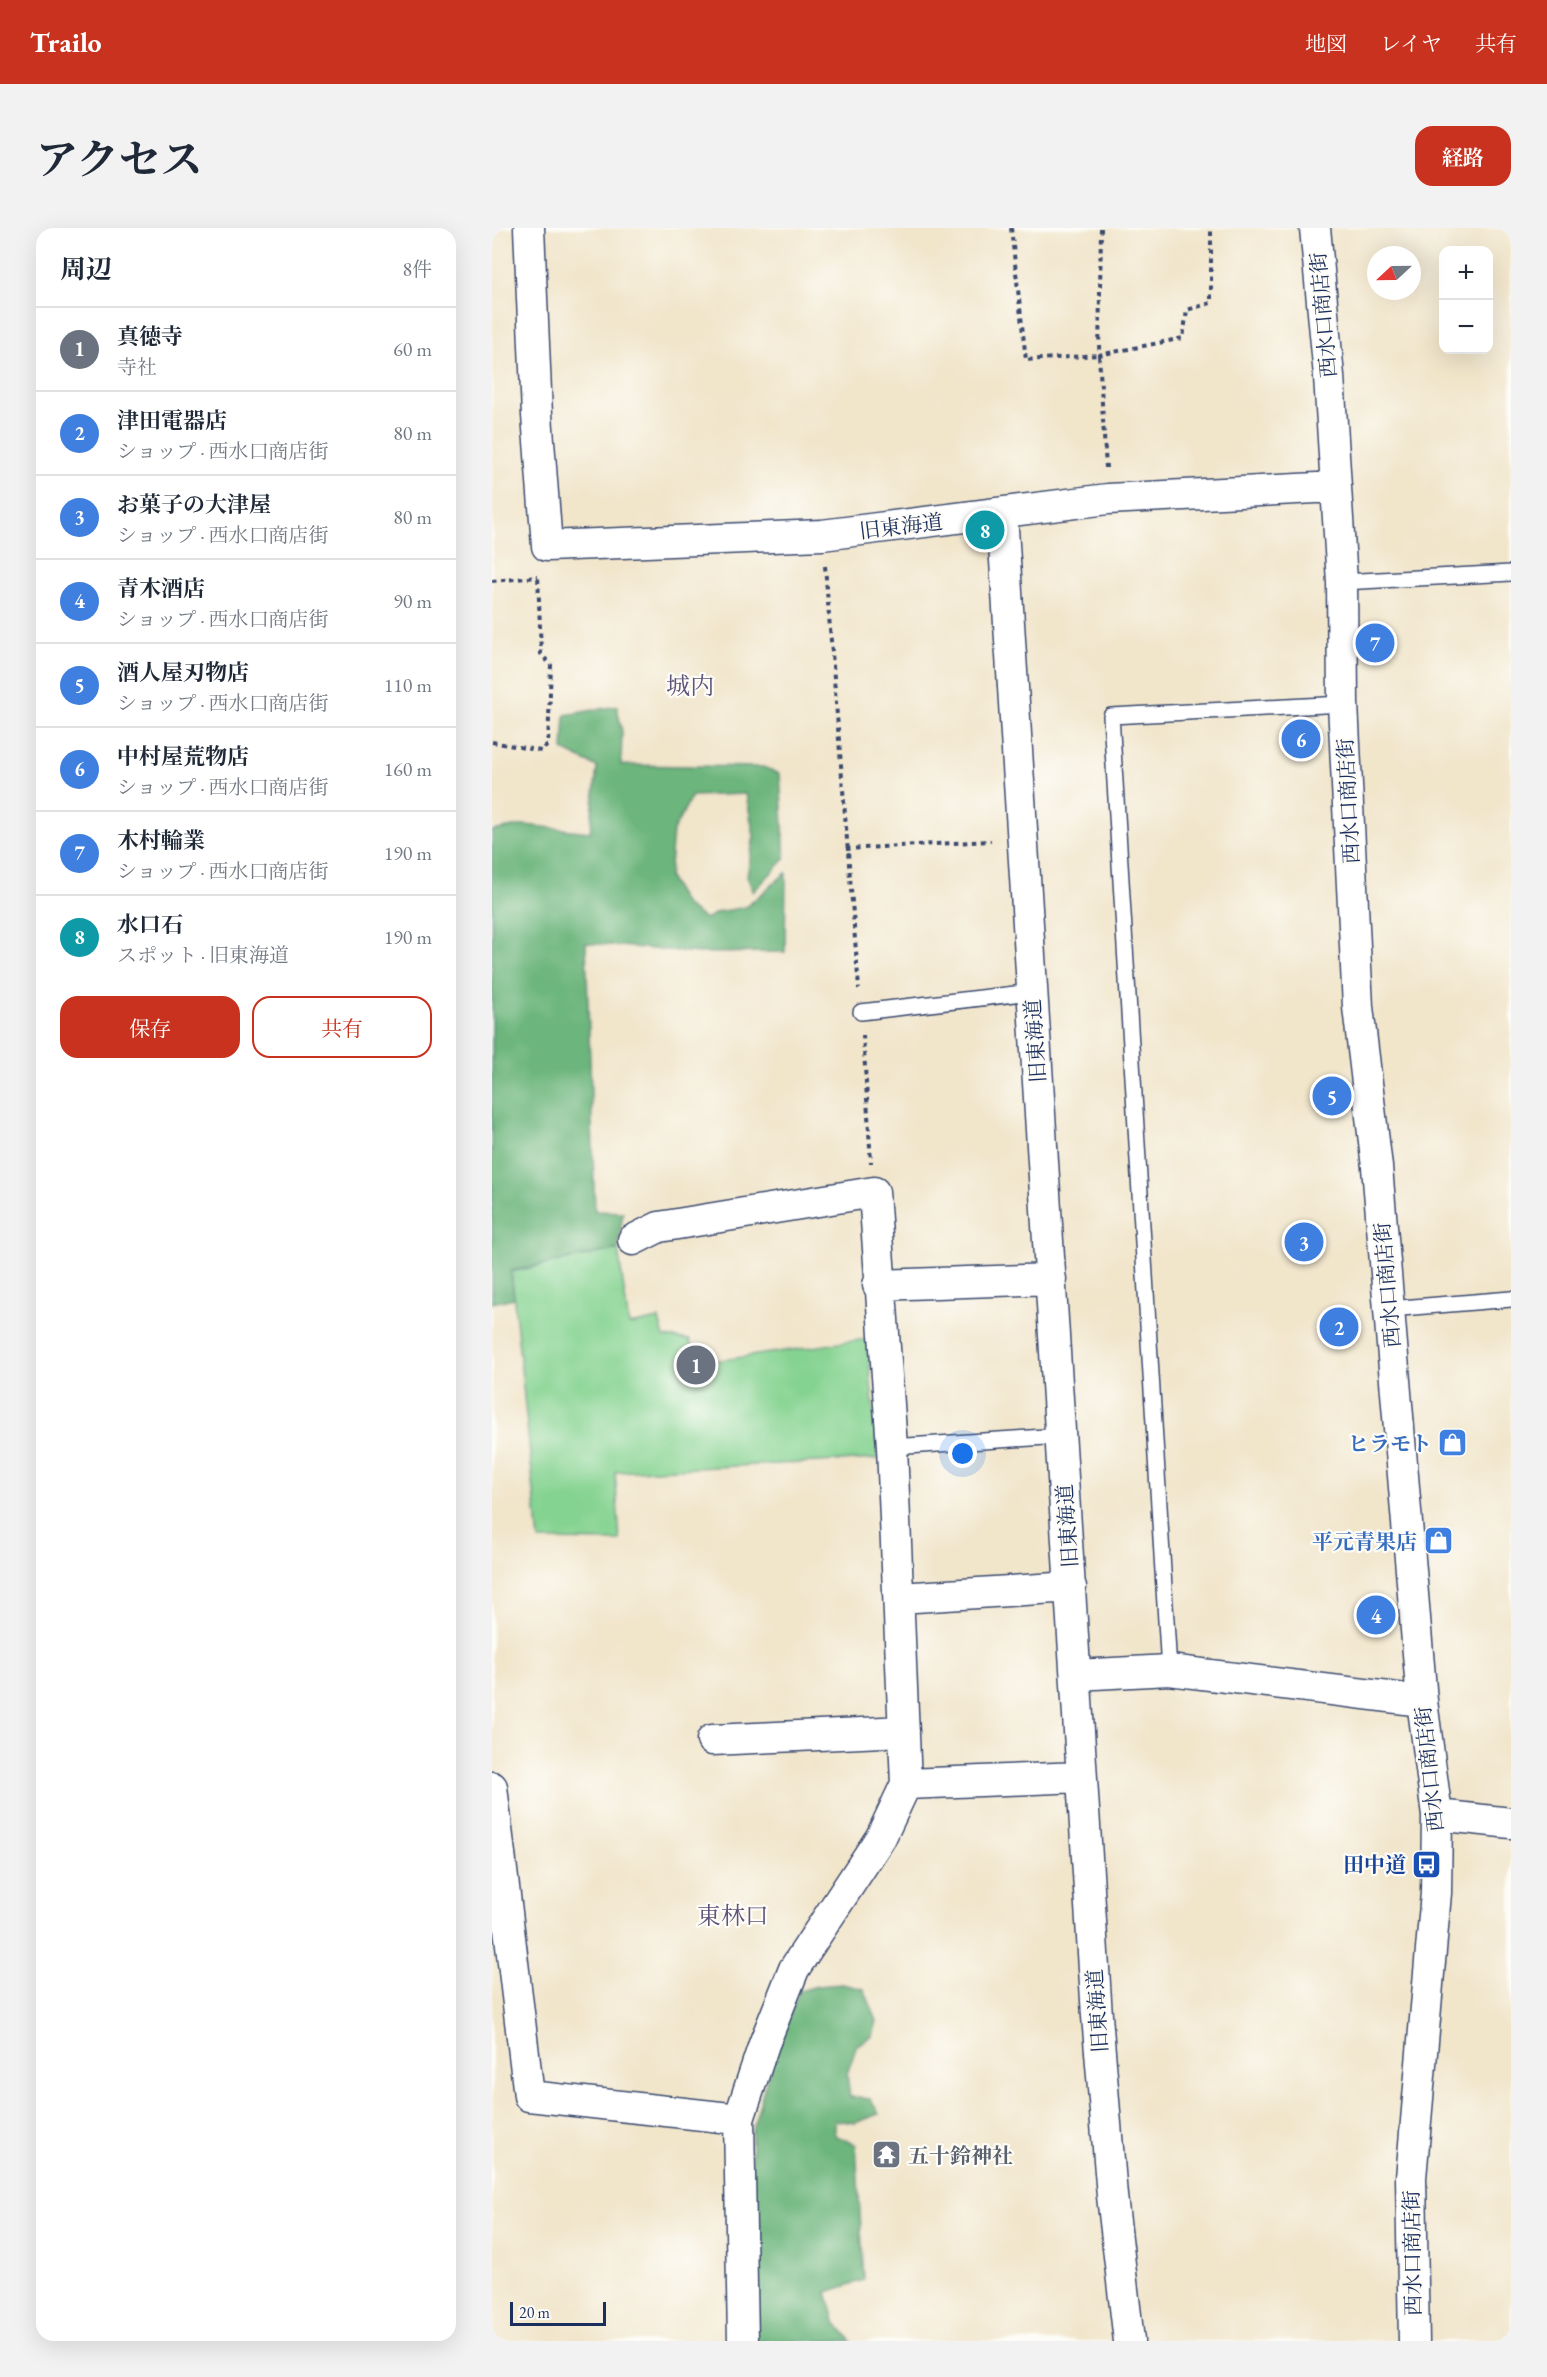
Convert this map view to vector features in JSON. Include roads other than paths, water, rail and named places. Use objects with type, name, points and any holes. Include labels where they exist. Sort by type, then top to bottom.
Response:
[{"type":"street","name":"旧東海道","points":[[529,228],[537,415],[547,546],[822,535],[1002,513],[1071,1587],[1081,1777],[1105,2120],[1129,2341]]},
{"type":"street","name":"西水口商店街","points":[[1316,228],[1329,376],[1342,582],[1343,704],[1358,1006],[1377,1167],[1422,1701],[1437,1815],[1436,1893],[1411,2178],[1414,2341]]},
{"type":"street","points":[[1002,513],[1108,499],[1336,487]]},
{"type":"street","points":[[633,1240],[659,1227],[873,1192],[878,1285],[892,1447],[906,1784],[881,1837],[794,1969],[764,2044],[739,2119],[743,2341]]},
{"type":"street","points":[[878,1285],[1051,1279]]},
{"type":"street","points":[[899,1598],[1071,1587]]},
{"type":"street","points":[[1076,1675],[1169,1670],[1422,1701]]},
{"type":"street","points":[[712,1740],[904,1731]]},
{"type":"street","points":[[906,1784],[1081,1777]]},
{"type":"street","points":[[492,1787],[529,2096],[739,2119]]},
{"type":"street","points":[[1437,1815],[1511,1823]]},
{"type":"lane","points":[[1342,582],[1511,573]]},
{"type":"lane","points":[[1169,1670],[1111,716],[1343,704]]},
{"type":"lane","points":[[861,1012],[1032,992]]},
{"type":"lane","points":[[1389,1309],[1511,1299]]},
{"type":"lane","points":[[892,1447],[1061,1436]]},
{"type":"place","name":"水口石","points":[[985,530]]},
{"type":"place","name":"木村輪業","points":[[1375,643]]},
{"type":"place","name":"中村屋荒物店","points":[[1301,739]]},
{"type":"place","name":"酒人屋刃物店","points":[[1332,1096]]},
{"type":"place","name":"お菓子の大津屋","points":[[1304,1242]]},
{"type":"place","name":"津田電器店","points":[[1339,1327]]},
{"type":"place","name":"真徳寺","points":[[696,1365]]},
{"type":"place","name":"ヒラモト","points":[[1453,1443]]},
{"type":"place","name":"平元青果店","points":[[1438,1541]]},
{"type":"place","name":"青木酒店","points":[[1376,1615]]},
{"type":"place","name":"田中道","points":[[1427,1864]]},
{"type":"place","name":"五十鈴神社","points":[[887,2155]]},
{"type":"district","name":"城内","points":[[690,685]]},
{"type":"district","name":"東林口","points":[[733,1915]]}]
